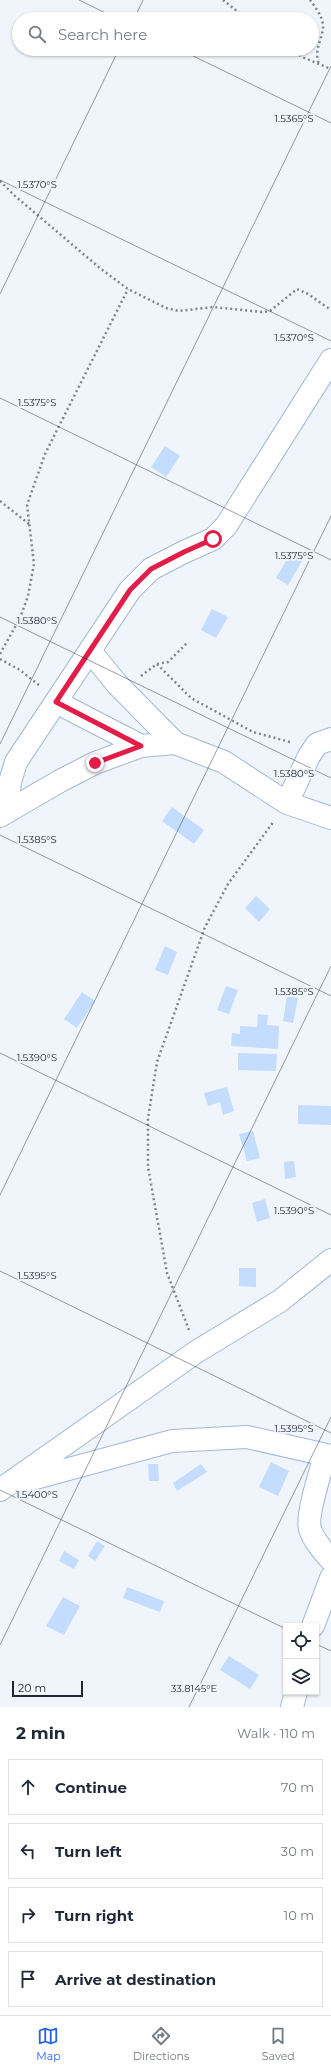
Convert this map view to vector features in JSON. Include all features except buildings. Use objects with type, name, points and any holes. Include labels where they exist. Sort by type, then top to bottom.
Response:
[{"type":"street","points":[[3,814],[16,762],[90,651],[102,630],[130,590],[151,569],[213,539],[226,526],[331,360]]},
{"type":"street","points":[[90,651],[117,684],[175,743],[224,762],[287,803],[331,818]]},
{"type":"street","points":[[56,702],[141,746]]},
{"type":"street","points":[[287,803],[309,756],[324,742]]},
{"type":"street","points":[[3,814],[95,763],[141,746],[175,743]]},
{"type":"street","points":[[3,1488],[196,1352],[280,1301],[331,1260]]},
{"type":"street","points":[[3,1488],[172,1440],[247,1437],[328,1456],[311,1510],[310,1528],[318,1544],[331,1560]]},
{"type":"street","points":[[314,1623],[331,1578]]},
{"type":"street","points":[[292,1707],[295,1695]]},
{"type":"path","points":[[223,0],[238,12]]},
{"type":"path","points":[[310,0],[318,12]]},
{"type":"path","points":[[319,14],[323,28],[319,41]]},
{"type":"path","points":[[304,56],[331,69]]},
{"type":"path","points":[[317,56],[319,64]]},
{"type":"path","points":[[0,181],[68,242],[128,289],[166,308],[179,310],[213,307],[263,312],[270,311],[297,289],[305,292],[331,310]]},
{"type":"path","points":[[0,654],[20,618],[28,596],[34,564],[27,505],[45,454],[128,289]]},
{"type":"path","points":[[0,501],[29,524]]},
{"type":"path","points":[[117,684],[127,687],[157,664],[168,662],[188,642]]},
{"type":"path","points":[[0,659],[20,670],[56,702]]},
{"type":"path","points":[[157,664],[191,698],[253,732],[289,742],[324,742]]},
{"type":"path","points":[[196,1352],[167,1273],[148,1167],[148,1118],[157,1062],[205,927],[228,884],[287,803]]},
{"type":"route","points":[[95,763],[141,746],[56,702],[102,630],[130,590],[151,569],[213,539]]}]
